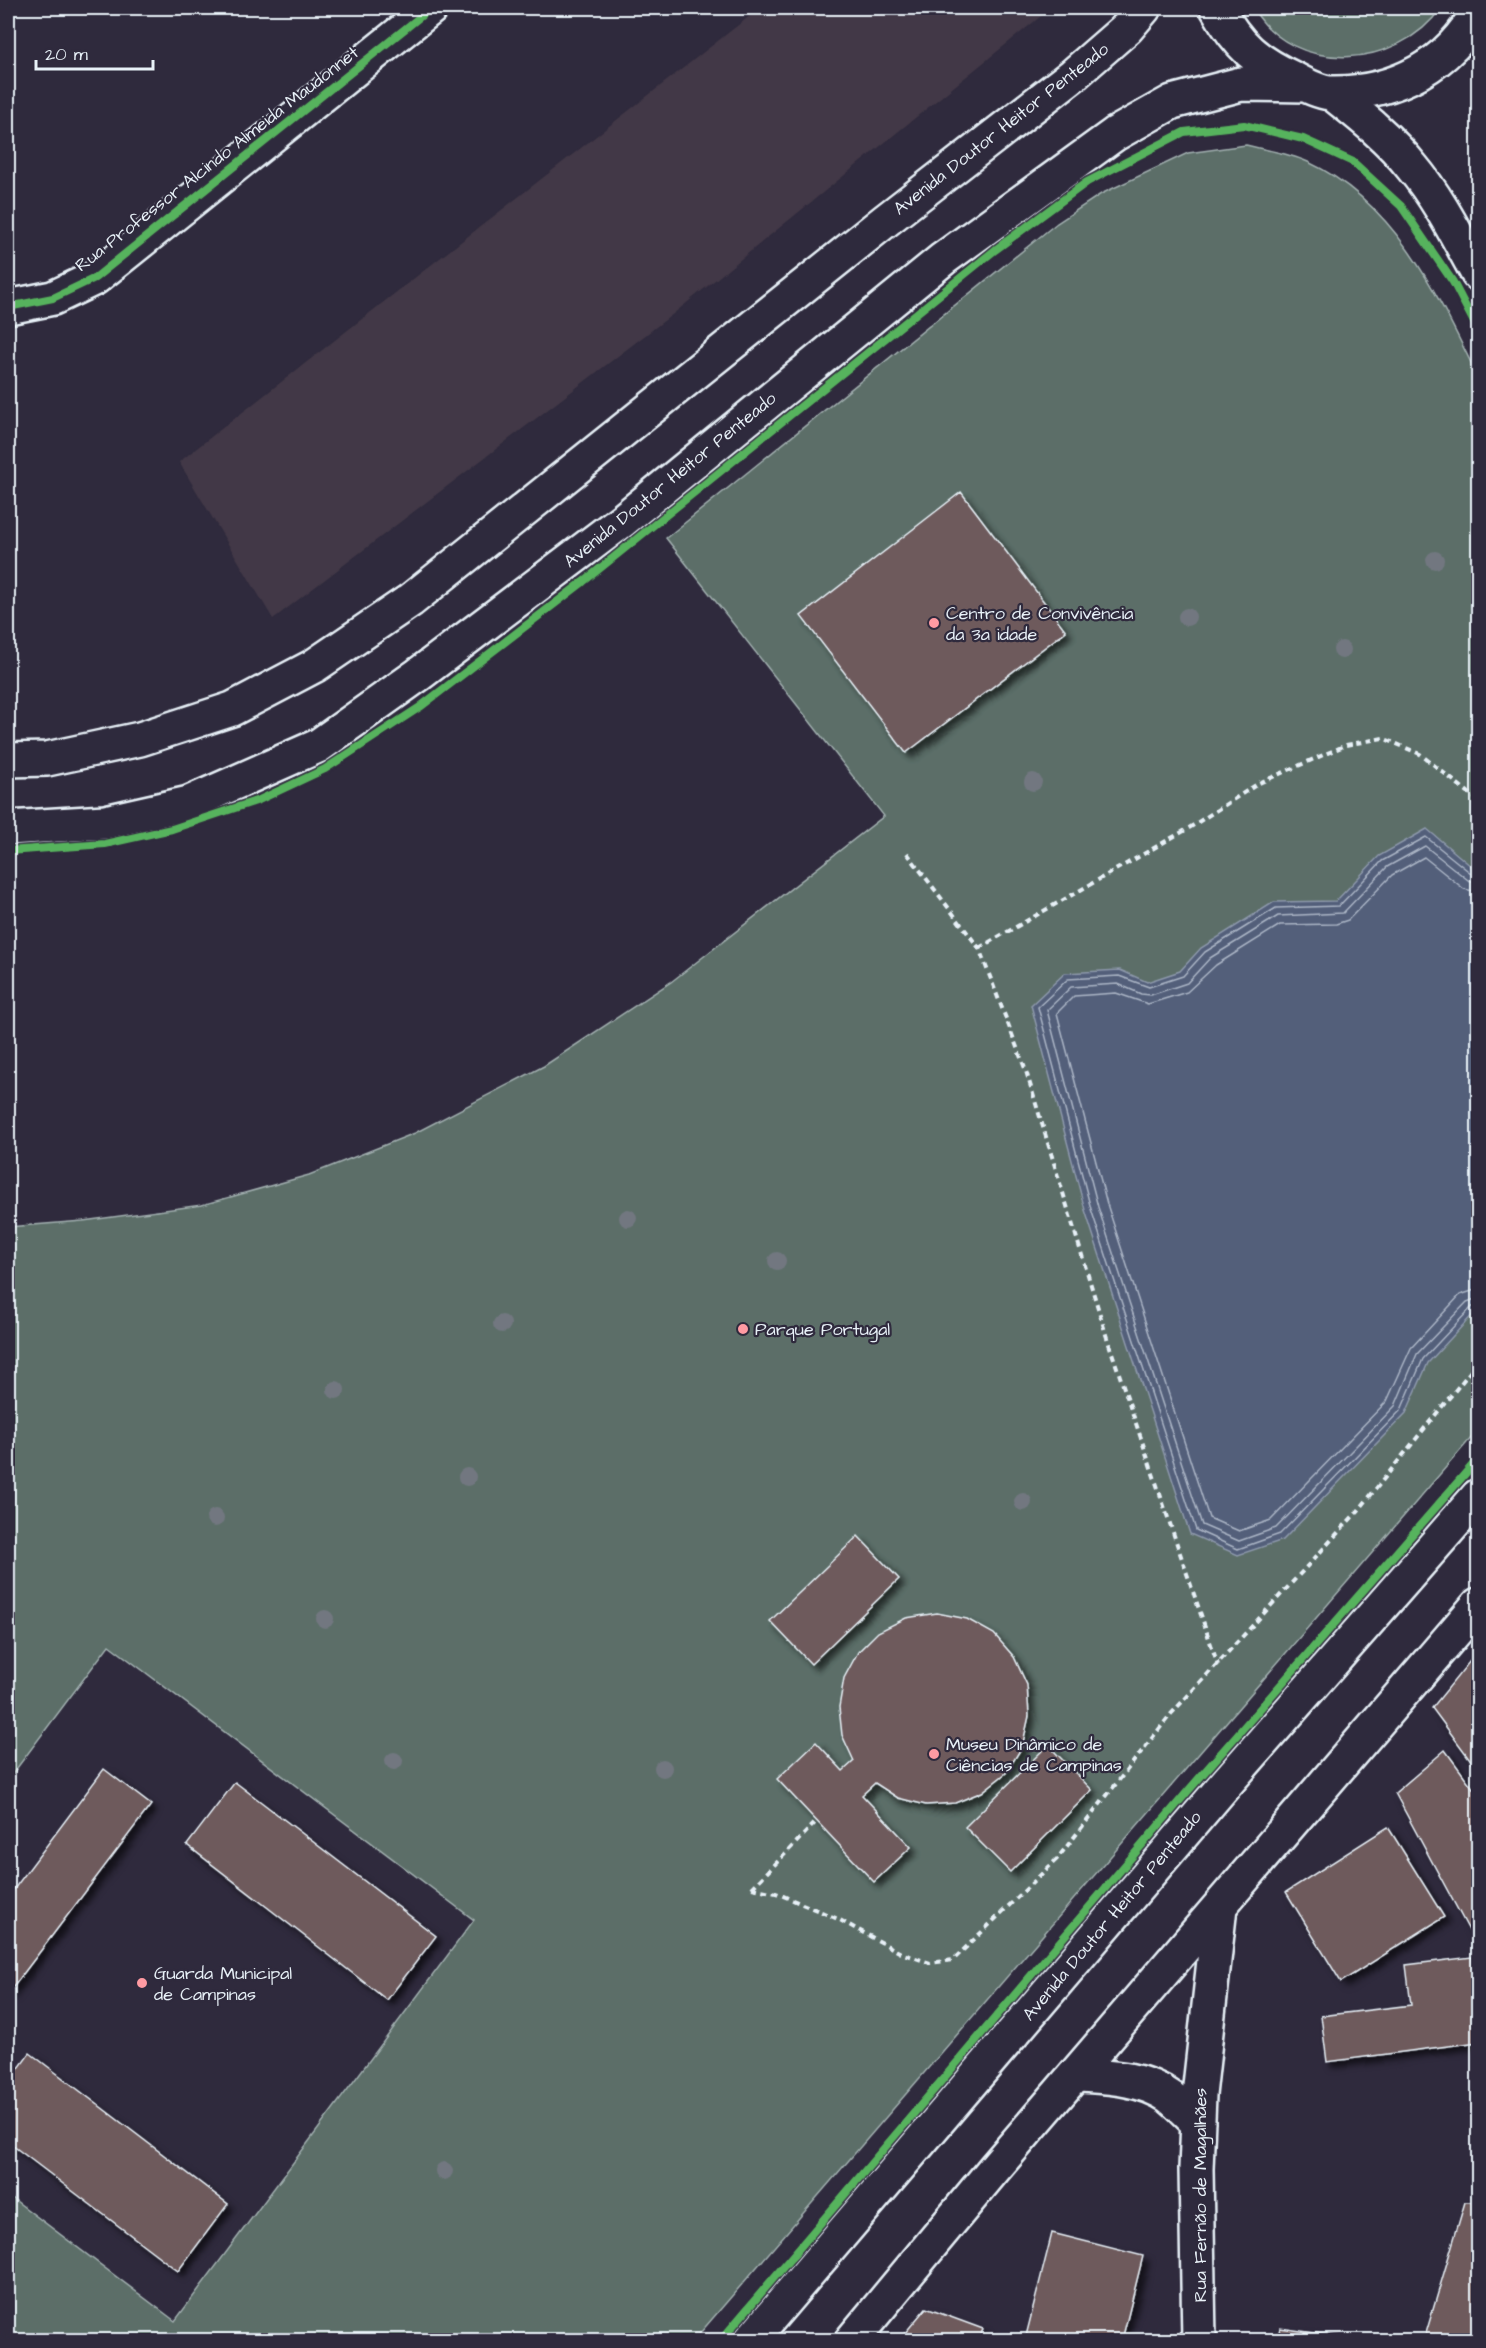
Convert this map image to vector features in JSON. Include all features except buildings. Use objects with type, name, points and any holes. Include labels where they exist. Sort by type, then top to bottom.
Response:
[{"type":"main road","name":"Rua Professor Alcindo Almeida Maudonnet","points":[[8,308],[53,298],[95,278],[431,8]]},
{"type":"main road","name":"Avenida Doutor Heitor Penteado","points":[[8,760],[47,759],[140,739],[232,709],[314,666],[411,600],[885,221],[1074,75],[1127,28],[1144,8]]},
{"type":"main road","points":[[1217,8],[1231,33],[1262,63],[1320,90],[1367,122],[1412,167],[1448,219],[1479,274]]},
{"type":"main road","name":"Avenida Doutor Heitor Penteado","points":[[8,828],[105,822],[189,803],[318,746],[418,675],[624,520],[944,260],[1115,134],[1172,102],[1242,84],[1320,90],[1395,84],[1434,65],[1466,33],[1479,11]]},
{"type":"main road","name":"Avenida Doutor Heitor Penteado","points":[[751,2340],[1221,1788],[1479,1496]]},
{"type":"main road","points":[[852,2340],[994,2169],[1078,2075],[1479,1605]]},
{"type":"main road","name":"Rua Fernão de Magalhães","points":[[1199,2340],[1199,2095],[1220,1907]]},
{"type":"main road","points":[[1078,2075],[1112,2077],[1144,2085],[1169,2096],[1198,2123]]},
{"type":"path","points":[[979,948],[1189,828],[1258,783],[1346,745],[1383,738],[1420,754],[1479,800]]},
{"type":"path","points":[[907,853],[979,948],[1026,1071],[1108,1341],[1218,1665]]},
{"type":"path","points":[[817,1821],[752,1888],[776,1893],[838,1919],[901,1953],[930,1963],[953,1960],[1057,1859],[1171,1714],[1358,1511],[1479,1362]]},
{"type":"shaded area","points":[[760,8],[1051,8],[673,314],[273,619],[179,462]]},
{"type":"green space","points":[[1253,8],[1441,8],[1423,28],[1400,43],[1374,53],[1346,57],[1319,54],[1293,46],[1271,30]]},
{"type":"green space","name":"Parque Portugal","points":[[1246,145],[1308,162],[1339,179],[1366,201],[1411,254],[1430,283],[1478,377],[1478,1430],[694,2340],[8,2340],[8,2195],[175,2321],[474,1920],[109,1645],[8,1780],[8,1227],[83,1221],[202,1205],[309,1175],[415,1133],[544,1066],[671,982],[884,816],[666,538],[1057,223],[1101,194],[1188,153]]},
{"type":"water","points":[[1427,829],[1478,872],[1478,1309],[1428,1363],[1406,1413],[1283,1540],[1238,1555],[1190,1534],[1085,1210],[1031,1005],[1065,973],[1120,970],[1147,982],[1180,971],[1201,948],[1274,902],[1336,901],[1379,856]]},
{"type":"cycle path","points":[[8,307],[53,298],[95,278],[431,8]]},
{"type":"cycle path","points":[[8,851],[105,844],[172,829],[259,800],[325,769],[420,707],[583,582],[995,250],[1087,182],[1184,132],[1244,125],[1303,139],[1353,162],[1401,206],[1453,282],[1478,330]]},
{"type":"cycle path","points":[[721,2340],[1188,1791],[1478,1459]]},
{"type":"place","name":"Centro de Convivência da 3a idade","points":[[934,623]]},
{"type":"place","name":"Parque Portugal","points":[[743,1329]]},
{"type":"place","name":"Museu Dinâmico de Ciências de Campinas","points":[[934,1754]]},
{"type":"place","name":"Guarda Municipal de Campinas","points":[[142,1983]]}]
